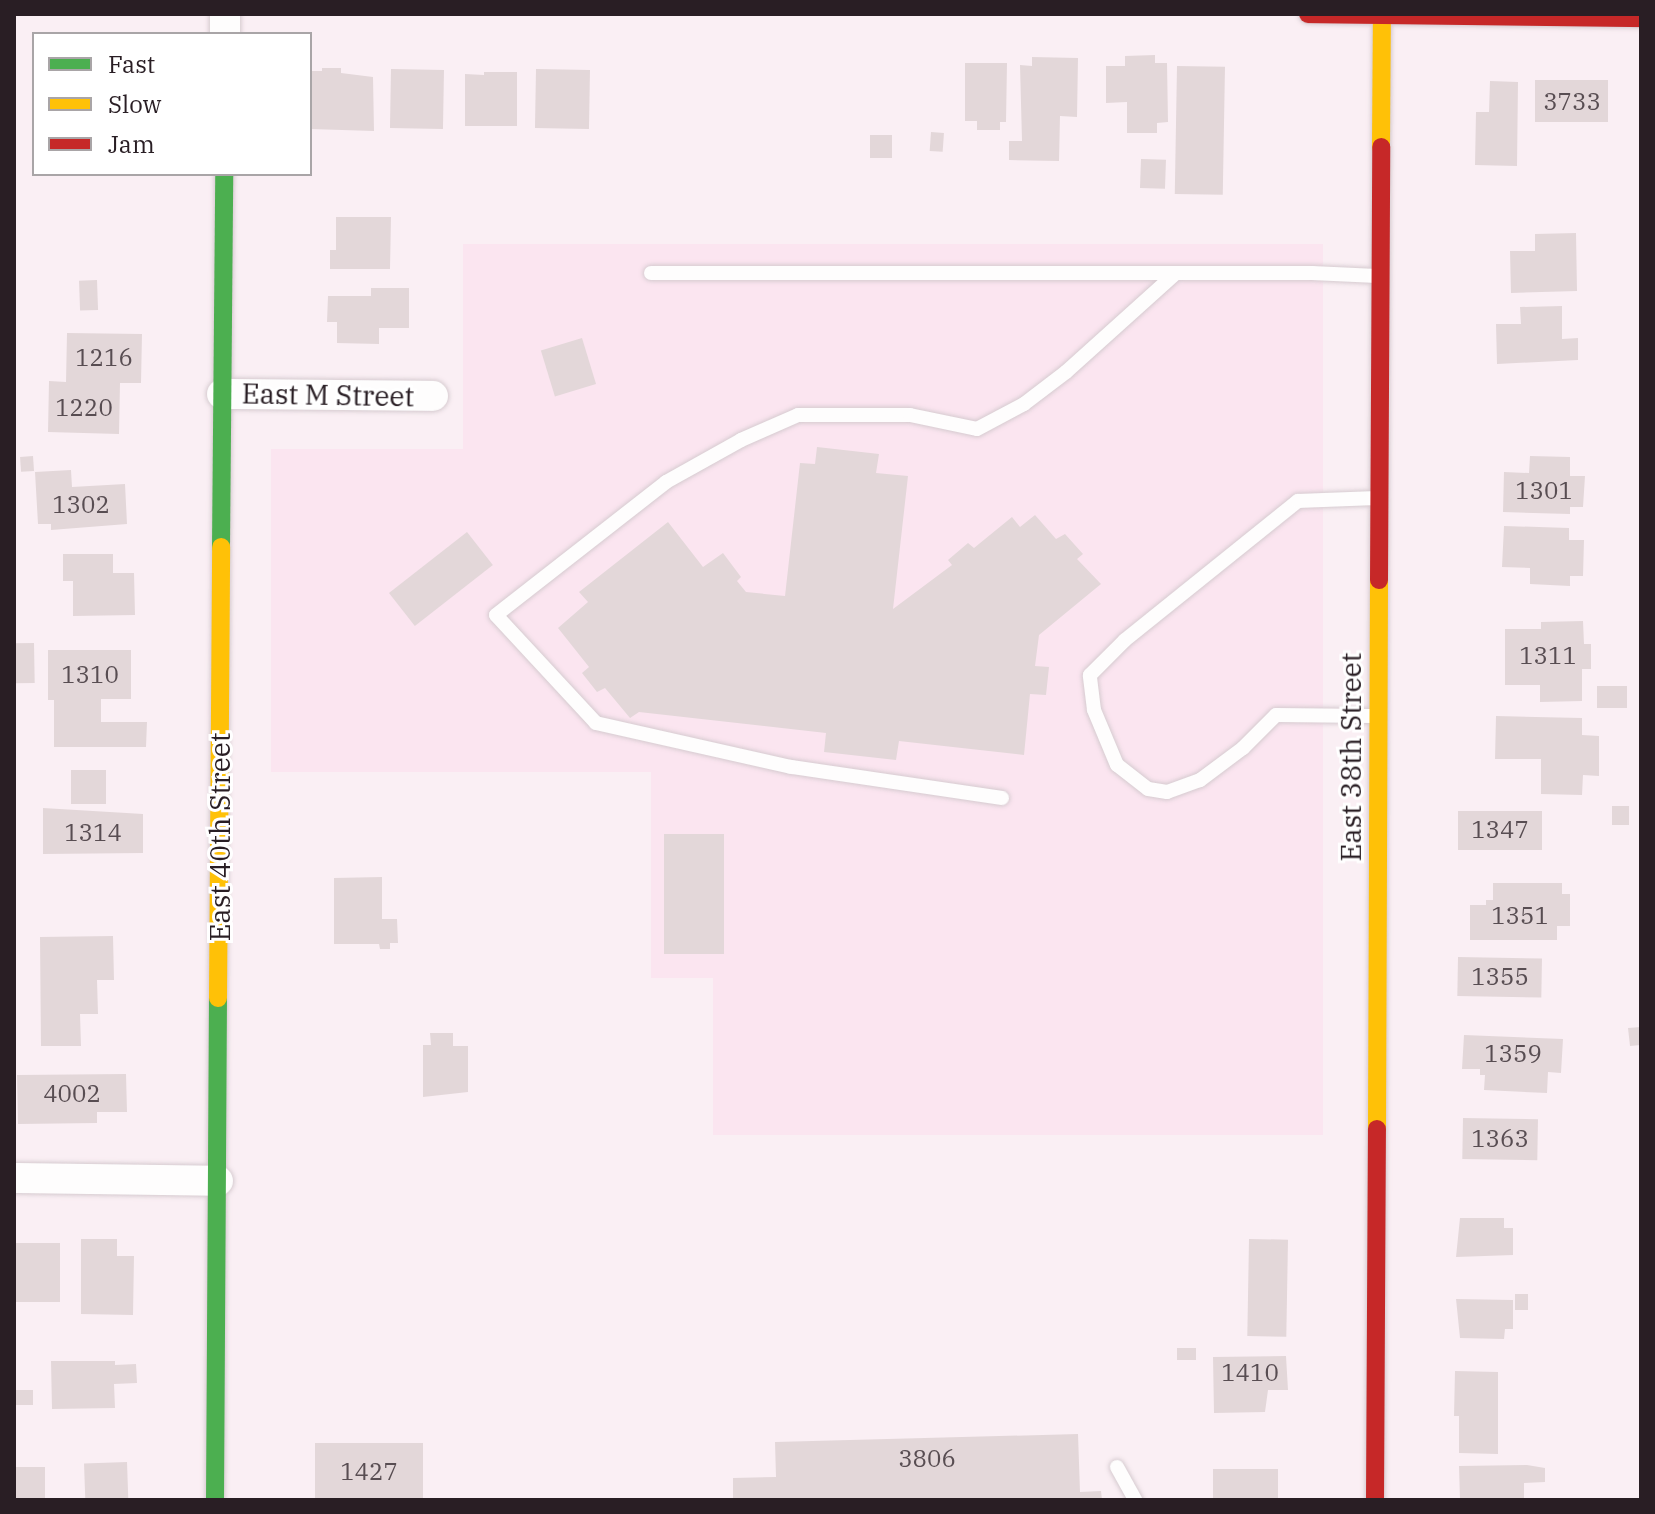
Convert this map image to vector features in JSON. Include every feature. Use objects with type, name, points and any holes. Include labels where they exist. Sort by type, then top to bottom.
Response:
[{"type":"street","points":[[1308,14],[1641,18]]},
{"type":"street","name":"East 38th Street","points":[[1375,1500],[1382,15]]},
{"type":"street","name":"East 40th Street","points":[[215,1500],[224,176]]},
{"type":"street","name":"East M Street","points":[[222,394],[433,396]]},
{"type":"street","points":[[14,1178],[218,1181]]},
{"type":"lane","points":[[651,273],[1381,276]]},
{"type":"lane","points":[[1002,798],[791,767],[596,723],[496,615],[666,482],[741,440],[798,415],[910,415],[977,429],[1024,404],[1066,372],[1176,273]]},
{"type":"lane","points":[[1379,716],[1276,715],[1243,748],[1200,780],[1167,792],[1148,789],[1117,765],[1094,710],[1090,675],[1125,640],[1298,501],[1380,498]]},
{"type":"lane","points":[[1117,1467],[1135,1500]]},
{"type":"shaded area","points":[[463,244],[1323,244],[1323,1135],[713,1135],[713,978],[651,978],[651,772],[271,772],[271,449],[463,449]]},
{"type":"building","points":[[1155,55],[1155,63],[1167,63],[1168,122],[1157,123],[1157,133],[1127,133],[1127,102],[1106,103],[1106,66],[1125,66],[1125,56]]},
{"type":"building","points":[[1032,57],[1078,58],[1077,117],[1060,116],[1059,161],[1009,160],[1009,141],[1022,141],[1020,65],[1032,66]]},
{"type":"building","points":[[965,63],[1007,63],[1006,122],[1000,122],[1000,130],[977,130],[977,121],[965,121]]},
{"type":"building","points":[[1177,66],[1225,67],[1223,195],[1175,194]]},
{"type":"building","points":[[322,68],[341,68],[341,73],[373,77],[374,131],[312,129],[312,71],[322,71]]},
{"type":"building","points":[[391,69],[444,70],[443,129],[390,128]]},
{"type":"building","points":[[536,69],[590,70],[589,129],[535,128]]},
{"type":"building","points":[[484,72],[517,72],[517,126],[465,126],[465,74],[484,75]]},
{"type":"building","points":[[1535,80],[1608,80],[1608,122],[1535,122]]},
{"type":"building","points":[[1490,81],[1518,82],[1517,166],[1475,165],[1476,112],[1489,112]]},
{"type":"building","points":[[931,132],[944,133],[943,152],[930,151]]},
{"type":"building","points":[[870,135],[892,135],[892,158],[870,158]]},
{"type":"building","points":[[1141,159],[1166,160],[1165,189],[1140,188]]},
{"type":"building","points":[[336,217],[391,217],[390,269],[330,269],[330,250],[336,250]]},
{"type":"building","points":[[1576,233],[1577,291],[1511,293],[1510,251],[1535,251],[1535,234]]},
{"type":"building","points":[[97,280],[98,310],[80,311],[79,281]]},
{"type":"building","points":[[371,288],[409,288],[409,328],[379,328],[379,344],[337,343],[337,322],[327,322],[328,296],[371,296]]},
{"type":"building","points":[[1562,306],[1562,339],[1578,338],[1578,360],[1497,364],[1496,324],[1521,324],[1520,307]]},
{"type":"building","points":[[67,333],[142,334],[141,383],[120,383],[119,434],[48,432],[49,381],[66,382]]},
{"type":"building","points":[[582,338],[596,384],[555,396],[541,351]]},
{"type":"building","points":[[817,447],[879,454],[876,473],[908,476],[893,609],[952,565],[948,560],[968,543],[974,548],[1012,517],[1020,527],[1035,515],[1056,539],[1065,534],[1083,554],[1077,559],[1101,584],[1039,635],[1035,666],[1049,667],[1046,695],[1030,694],[1024,755],[899,741],[896,760],[824,752],[826,733],[639,712],[630,718],[605,688],[597,692],[582,673],[589,667],[558,628],[588,602],[579,592],[668,522],[703,567],[723,553],[741,577],[737,581],[746,592],[785,596],[800,463],[815,464]]},
{"type":"building","points":[[33,456],[34,471],[21,472],[20,457]]},
{"type":"building","points":[[1530,456],[1570,457],[1570,476],[1585,476],[1583,507],[1570,507],[1570,514],[1503,512],[1504,472],[1529,473]]},
{"type":"building","points":[[71,470],[72,487],[125,484],[127,524],[51,530],[51,524],[38,524],[35,472]]},
{"type":"building","points":[[1504,526],[1569,528],[1569,540],[1584,540],[1583,576],[1570,576],[1570,586],[1530,584],[1530,568],[1502,567]]},
{"type":"building","points":[[467,532],[493,565],[415,626],[389,593]]},
{"type":"building","points":[[63,554],[113,554],[113,573],[134,573],[135,615],[73,616],[73,581],[63,581]]},
{"type":"building","points":[[1583,621],[1584,644],[1591,644],[1591,669],[1582,669],[1582,701],[1540,702],[1540,685],[1505,685],[1505,629],[1541,629],[1541,622]]},
{"type":"building","points":[[14,643],[34,643],[35,683],[15,683]]},
{"type":"building","points":[[48,650],[131,650],[131,699],[101,699],[101,722],[147,722],[146,747],[54,747],[54,700],[48,700]]},
{"type":"building","points":[[1597,686],[1627,686],[1627,708],[1597,708]]},
{"type":"building","points":[[1496,716],[1582,718],[1582,735],[1599,736],[1599,776],[1583,775],[1582,795],[1541,794],[1541,759],[1495,759]]},
{"type":"building","points":[[71,770],[106,770],[106,804],[71,804]]},
{"type":"building","points":[[1612,806],[1629,806],[1629,825],[1612,825]]},
{"type":"building","points":[[43,808],[143,814],[143,853],[43,854]]},
{"type":"building","points":[[1458,811],[1542,811],[1542,850],[1458,850]]},
{"type":"building","points":[[664,834],[724,834],[724,954],[664,954]]},
{"type":"building","points":[[382,877],[382,919],[397,919],[398,943],[390,943],[390,949],[380,949],[379,944],[334,944],[334,878]]},
{"type":"building","points":[[1493,883],[1562,883],[1562,894],[1570,894],[1570,926],[1557,926],[1557,940],[1470,940],[1470,905],[1486,905],[1486,900],[1493,900]]},
{"type":"building","points":[[113,936],[114,980],[97,980],[98,1014],[80,1014],[81,1046],[41,1046],[40,937]]},
{"type":"building","points":[[1458,957],[1542,958],[1541,997],[1457,996]]},
{"type":"building","points":[[1641,1027],[1641,1045],[1630,1046],[1628,1028]]},
{"type":"building","points":[[430,1033],[453,1033],[453,1046],[468,1046],[468,1092],[423,1097],[423,1045],[431,1045]]},
{"type":"building","points":[[1464,1035],[1563,1039],[1561,1073],[1548,1072],[1547,1093],[1484,1090],[1485,1075],[1480,1075],[1480,1069],[1462,1069]]},
{"type":"building","points":[[126,1074],[127,1112],[97,1112],[97,1123],[18,1124],[17,1075]]},
{"type":"building","points":[[1463,1118],[1538,1119],[1537,1160],[1462,1159]]},
{"type":"building","points":[[1460,1218],[1504,1218],[1504,1228],[1513,1228],[1513,1255],[1456,1257]]},
{"type":"building","points":[[81,1239],[117,1239],[117,1256],[134,1256],[133,1315],[81,1314]]},
{"type":"building","points":[[1249,1239],[1288,1240],[1286,1337],[1247,1336]]},
{"type":"building","points":[[14,1243],[60,1243],[60,1302],[14,1302]]},
{"type":"building","points":[[1515,1294],[1528,1294],[1528,1310],[1515,1310]]},
{"type":"building","points":[[1456,1299],[1513,1300],[1513,1329],[1505,1329],[1504,1339],[1460,1338]]},
{"type":"building","points":[[1177,1348],[1196,1348],[1196,1360],[1177,1360]]},
{"type":"building","points":[[1286,1356],[1288,1390],[1268,1390],[1265,1412],[1214,1413],[1213,1357]]},
{"type":"building","points":[[51,1361],[136,1364],[137,1383],[114,1384],[115,1408],[52,1409]]},
{"type":"building","points":[[1455,1371],[1498,1372],[1498,1454],[1459,1453],[1459,1416],[1454,1416]]},
{"type":"building","points":[[16,1390],[33,1390],[33,1405],[16,1405]]},
{"type":"building","points":[[1078,1434],[1080,1492],[1101,1491],[1102,1500],[733,1500],[733,1478],[776,1477],[775,1442]]},
{"type":"building","points":[[315,1443],[423,1443],[423,1500],[315,1500]]},
{"type":"building","points":[[127,1462],[128,1500],[85,1500],[84,1464]]},
{"type":"building","points":[[1527,1465],[1545,1468],[1545,1482],[1524,1483],[1524,1500],[1460,1500],[1459,1466]]},
{"type":"building","points":[[14,1467],[45,1467],[45,1500],[14,1500]]},
{"type":"building","points":[[1213,1469],[1278,1469],[1278,1500],[1213,1500]]},
{"type":"traffic: fast","points":[[221,547],[224,176]]},
{"type":"traffic: fast","points":[[215,1500],[218,998]]},
{"type":"traffic: slow","points":[[1381,147],[1382,14]]},
{"type":"traffic: slow","points":[[218,998],[221,547]]},
{"type":"traffic: slow","points":[[1377,1129],[1379,580]]},
{"type":"traffic: jam","points":[[1308,14],[1641,18]]},
{"type":"traffic: jam","points":[[1379,580],[1381,147]]},
{"type":"traffic: jam","points":[[1375,1500],[1377,1129]]}]
